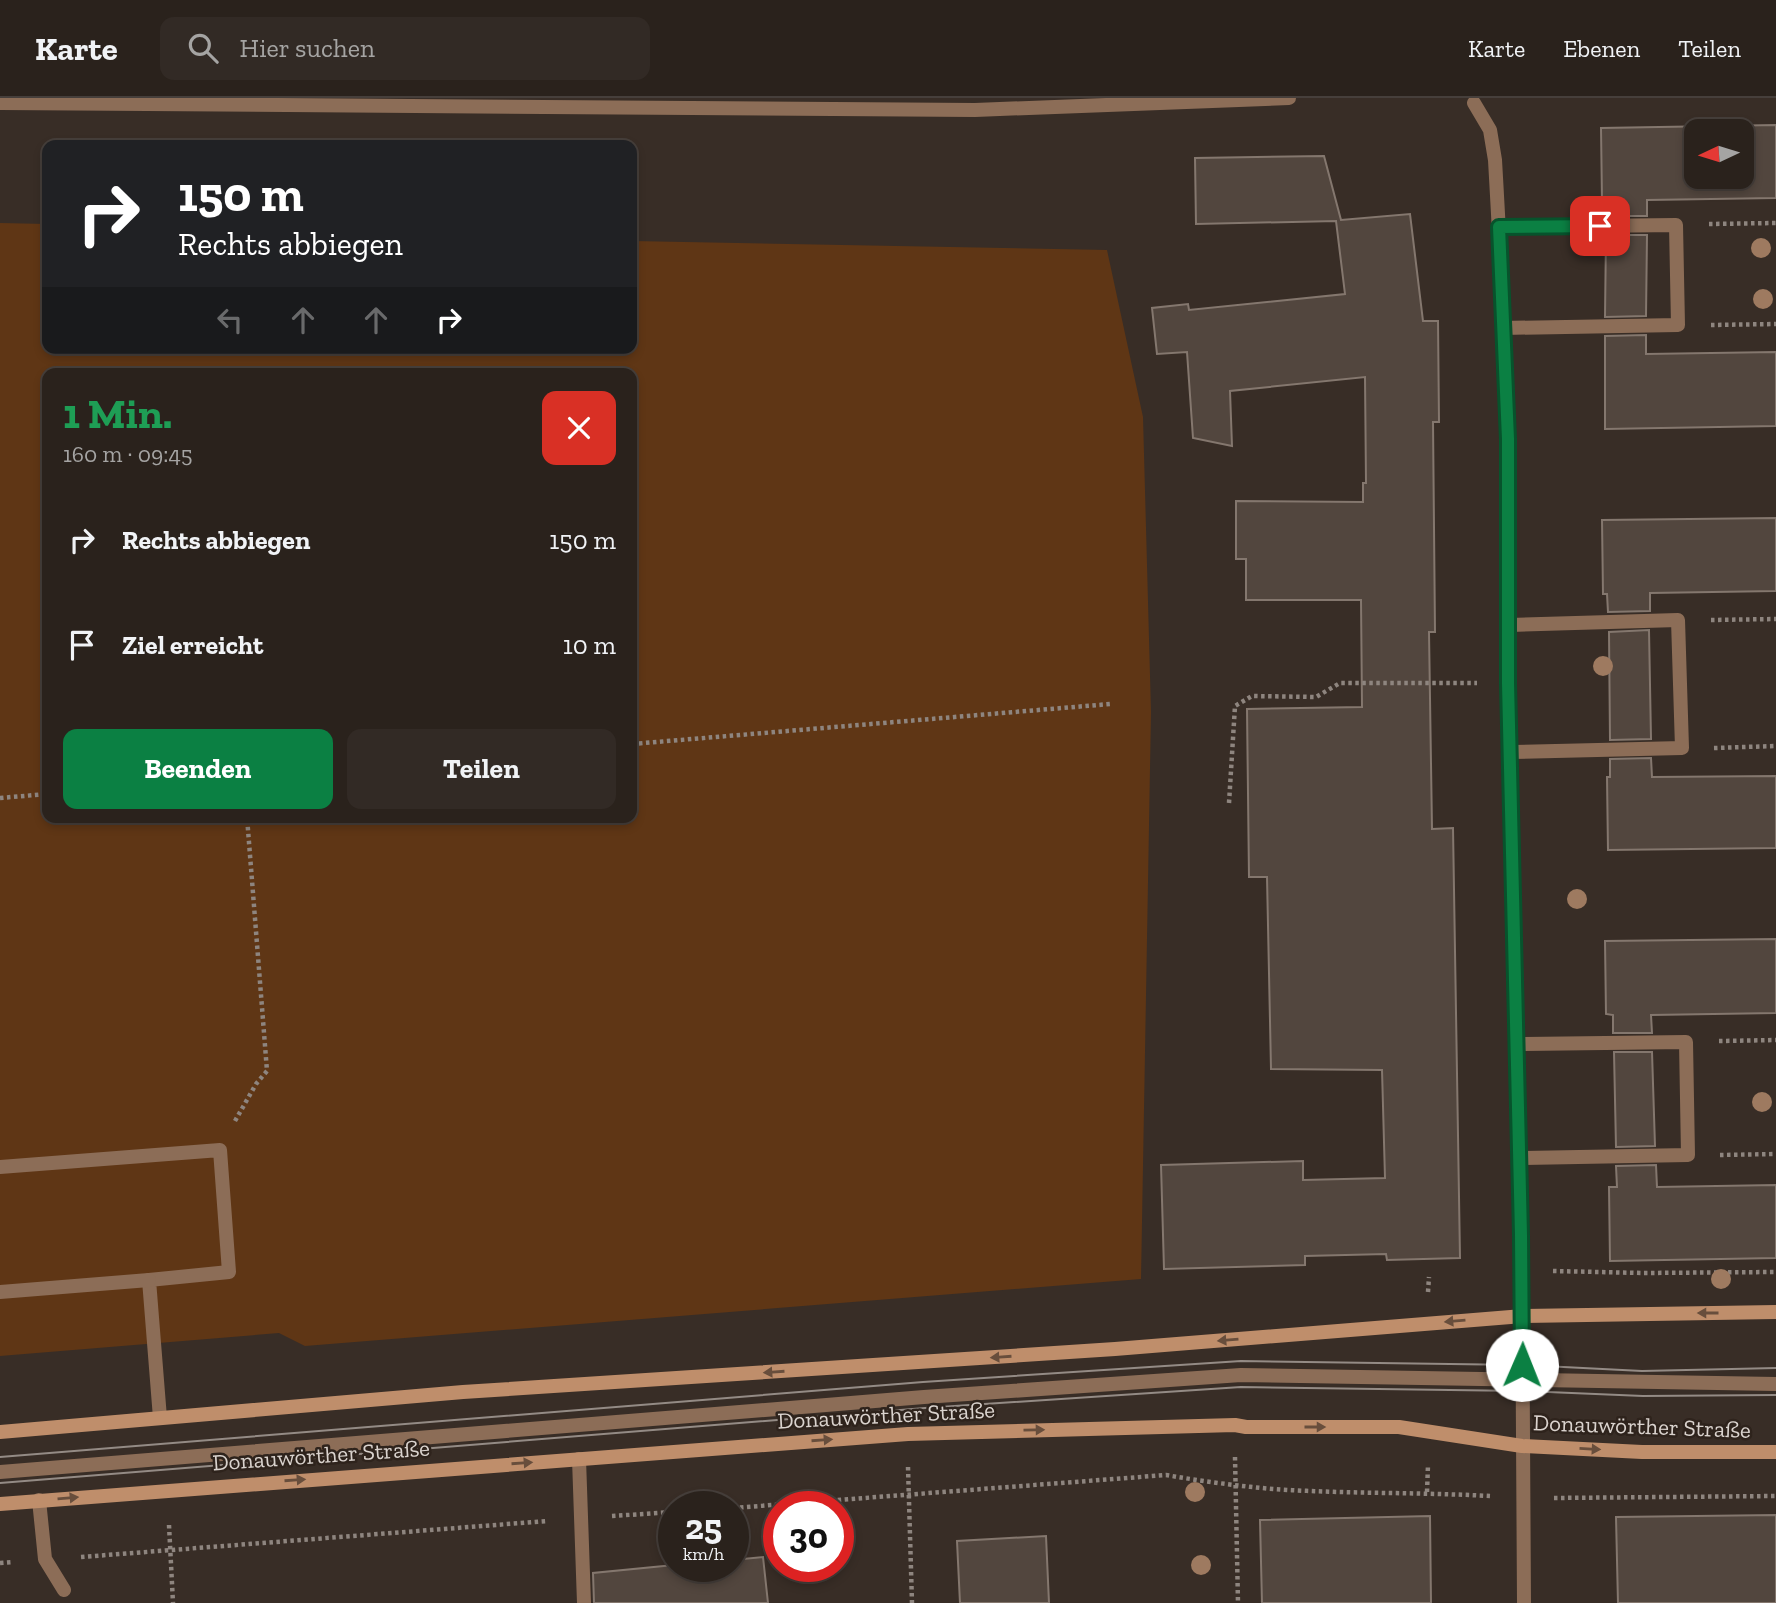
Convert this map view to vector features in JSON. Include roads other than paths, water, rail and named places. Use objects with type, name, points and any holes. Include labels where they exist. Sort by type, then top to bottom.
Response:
[{"type":"main road","points":[[0,1432],[463,1392],[1115,1349],[1523,1316],[1776,1312]]},
{"type":"main road","name":"Donauwörther Straße","points":[[0,1504],[166,1489],[908,1434],[1235,1425],[1399,1427],[1522,1446],[1642,1452],[1776,1452]]},
{"type":"street","points":[[0,103],[975,104],[1289,98]]},
{"type":"street","points":[[1471,100],[1490,130],[1495,160],[1508,439],[1508,683],[1512,752],[1523,1316],[1524,1603]]},
{"type":"street","points":[[1499,227],[1676,225],[1678,325],[1503,328]]},
{"type":"street","points":[[1510,625],[1678,620],[1682,748],[1512,752]]},
{"type":"street","points":[[1517,1044],[1686,1042],[1688,1156],[1519,1158]]},
{"type":"street","points":[[0,1167],[220,1150],[229,1272],[0,1292]]},
{"type":"street","points":[[149,1280],[160,1418]]},
{"type":"street","points":[[0,1472],[896,1399],[1241,1376],[1776,1384]]},
{"type":"street","points":[[579,1459],[584,1603]]},
{"type":"street","points":[[39,1500],[45,1559],[64,1590]]},
{"type":"tram line","points":[[0,1457],[923,1382],[1241,1361],[1522,1365],[1642,1371],[1776,1368]]},
{"type":"tram line","points":[[0,1483],[925,1408],[1241,1387],[1522,1391],[1643,1396],[1776,1395]]}]
